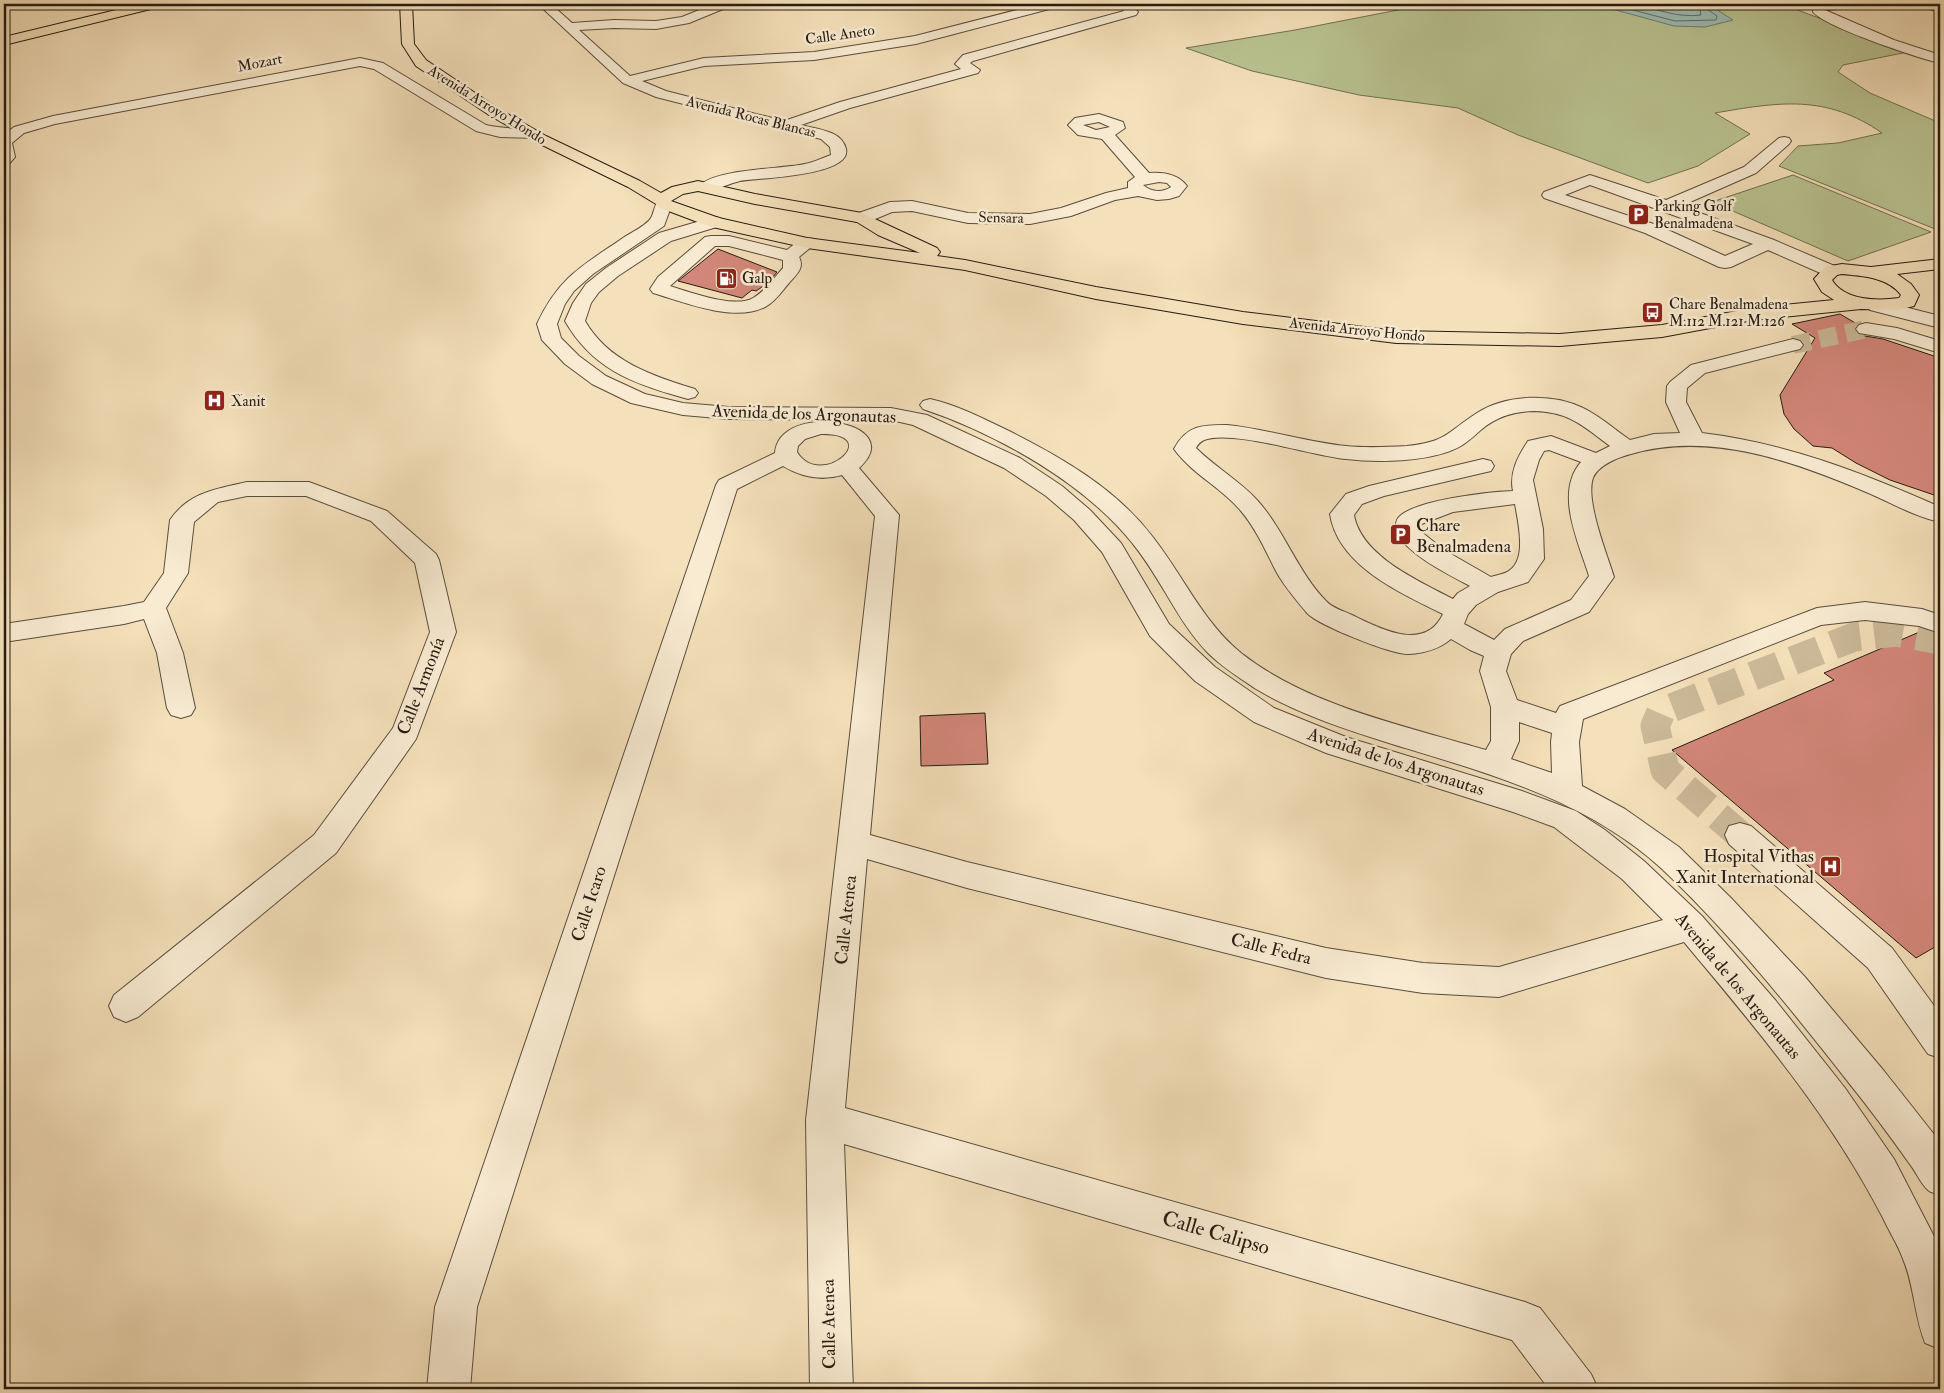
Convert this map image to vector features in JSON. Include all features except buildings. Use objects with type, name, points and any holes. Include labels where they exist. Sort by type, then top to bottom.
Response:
[{"type":"main road","points":[[4,41],[155,4]]},
{"type":"main road","name":"Avenida Arroyo Hondo","points":[[406,4],[408,44],[421,64],[494,112],[532,134],[634,184],[684,212],[807,243],[964,265],[1096,293],[1243,318],[1396,337],[1560,340],[1662,331],[1753,314],[1869,304],[1895,306],[1907,302],[1909,293]]},
{"type":"main road","name":"Avenida Arroyo Hondo","points":[[584,161],[646,174]]},
{"type":"main road","points":[[684,212],[666,196],[678,190],[703,187]]},
{"type":"main road","name":"Avenida Arroyo Hondo","points":[[684,212],[703,187],[869,223],[964,265]]},
{"type":"main road","points":[[841,247],[857,242],[869,223]]},
{"type":"main road","points":[[1869,272],[1940,266]]},
{"type":"main road","points":[[1869,304],[1838,294],[1828,277],[1855,270],[1869,272],[1893,280],[1909,293],[1940,266]]},
{"type":"main road","name":"Avenida Arroyo Hondo","points":[[1753,314],[1790,300],[1828,277]]},
{"type":"street","name":"Avenida Rocas Blancas","points":[[544,4],[628,80],[661,94],[826,136],[837,143],[840,149],[838,157],[825,165],[805,170],[737,176],[703,187]]},
{"type":"street","points":[[568,27],[614,24],[656,25],[685,20],[724,4]]},
{"type":"street","name":"Calle Aneto","points":[[628,80],[704,62],[814,56],[916,40],[1053,4]]},
{"type":"street","points":[[784,126],[845,105],[973,70],[962,64],[968,58],[1132,12],[1124,4]]},
{"type":"street","points":[[1852,4],[1818,7],[1820,12],[1844,24],[1889,43],[1940,59]]},
{"type":"street","points":[[1927,4],[1940,8]]},
{"type":"street","name":"Mozart","points":[[4,161],[7,157],[4,142],[18,130],[44,123],[332,65],[360,62],[378,66],[481,128],[500,133],[532,134]]},
{"type":"street","name":"Sensara","points":[[869,223],[890,207],[912,206],[968,218],[1030,219],[1065,212],[1142,184],[1106,134]]},
{"type":"street","points":[[1667,206],[1750,170],[1784,142]]},
{"type":"street","points":[[1768,244],[1725,263],[1651,229],[1550,195],[1590,180],[1667,206],[1768,244],[1828,277]]},
{"type":"street","points":[[684,212],[729,241],[790,256],[793,262],[792,269],[759,303],[745,308],[726,306],[659,289],[664,281],[684,212]]},
{"type":"street","name":"Avenida de los Argonautas","points":[[684,212],[658,222],[586,270],[568,286],[556,304],[547,324],[552,340],[572,360],[599,380],[638,399],[683,409],[800,422],[868,413],[891,414],[919,420],[949,432],[1012,464],[1054,491],[1082,515],[1112,548],[1159,630],[1205,674],[1264,715],[1336,745],[1522,803],[1564,819],[1594,840],[1633,870],[1690,926],[1764,1012],[1827,1093],[1880,1173],[1923,1255],[1940,1328]]},
{"type":"street","name":"Avenida de los Argonautas","points":[[684,212],[665,237],[592,288],[582,303],[575,321],[582,335],[599,351],[624,369],[657,385],[694,395],[737,398],[899,398],[933,405],[975,422],[1034,451],[1081,480],[1114,508],[1144,541],[1195,622],[1231,659],[1280,692],[1343,719],[1494,764],[1568,792],[1614,817],[1665,853],[1726,914],[1807,1004],[1882,1095],[1940,1176]]},
{"type":"street","points":[[790,256],[807,243]]},
{"type":"street","points":[[1909,293],[1940,309]]},
{"type":"street","points":[[1869,304],[1940,322]]},
{"type":"street","points":[[1866,329],[1897,334],[1940,347]]},
{"type":"street","points":[[1693,437],[1676,402],[1677,386],[1698,368],[1793,345]]},
{"type":"street","points":[[1595,460],[1551,443],[1536,446],[1528,460],[1522,480],[1530,530],[1532,559],[1518,576],[1489,586],[1467,598],[1454,619],[1432,641],[1407,644],[1371,635],[1318,609],[1290,574],[1276,542],[1249,505],[1201,465],[1185,448],[1193,437],[1211,431],[1241,432],[1292,444],[1359,454],[1416,452],[1453,442],[1476,422],[1495,412],[1522,405],[1548,406],[1574,412],[1625,447]]},
{"type":"street","points":[[846,431],[868,413]]},
{"type":"street","points":[[800,422],[846,431],[855,436],[860,442],[862,450],[858,457],[846,466],[834,470],[813,471],[800,468],[791,463],[786,456],[785,449],[788,442],[795,436],[800,422]]},
{"type":"street","points":[[1494,764],[1506,741],[1505,707],[1493,672],[1499,651],[1514,636],[1580,606],[1602,577],[1579,501],[1581,478],[1595,460],[1625,447],[1645,442],[1693,437],[1760,448],[1808,460],[1940,515]]},
{"type":"street","name":"Calle Icaro","points":[[448,1389],[456,1307],[727,485],[786,456]]},
{"type":"street","name":"Calle Atenea","points":[[830,1389],[825,1120],[887,515],[846,466]]},
{"type":"street","points":[[1483,466],[1377,491],[1354,499],[1342,514],[1345,529],[1365,555],[1454,619],[1479,644],[1499,651]]},
{"type":"street","name":"Calle Armonía","points":[[126,1006],[325,844],[406,732],[443,632],[427,560],[379,516],[309,489],[247,489],[210,497],[182,520],[176,573],[153,608]]},
{"type":"street","points":[[1489,586],[1447,564],[1416,542],[1407,532],[1408,521],[1425,512],[1486,499],[1525,498]]},
{"type":"street","points":[[4,633],[124,615],[153,608],[170,653],[181,708]]},
{"type":"street","points":[[1568,792],[1565,742],[1570,714],[1817,617],[1865,612],[1922,618],[1940,624]]},
{"type":"street","points":[[1505,707],[1568,728]]},
{"type":"street","points":[[1740,835],[1880,958],[1940,1042]]},
{"type":"street","name":"Calle Fedra","points":[[854,844],[966,875],[1326,963],[1422,978],[1499,982],[1690,926]]},
{"type":"street","name":"Calle Calipso","points":[[825,1120],[1525,1323],[1576,1389]]},
{"type":"green space","points":[[1417,4],[1782,4],[1908,52],[1843,65],[1838,72],[1870,93],[1940,123],[1940,231],[1779,166],[1798,146],[1838,143],[1882,133],[1861,120],[1821,107],[1802,104],[1781,104],[1715,113],[1750,134],[1698,166],[1648,183],[1518,135],[1458,108],[1359,95],[1252,71],[1186,48],[1295,30],[1403,9]]},
{"type":"green space","points":[[1793,175],[1931,232],[1848,261],[1712,202]]},
{"type":"water","points":[[1594,4],[1708,4],[1733,20],[1705,27],[1674,26]]},
{"type":"tunnel","points":[[1793,345],[1866,329]]},
{"type":"tunnel","points":[[1740,835],[1665,770],[1655,726],[1661,712],[1854,637],[1896,632],[1940,640]]},
{"type":"place","name":"Parking Golf Benalmadena","points":[[1638,215]]},
{"type":"place","name":"Galp","points":[[726,278]]},
{"type":"place","name":"Chare Benalmadena M.112 M.121 M.126","points":[[1653,313]]},
{"type":"place","name":"Xanit","points":[[215,401]]},
{"type":"place","name":"Chare Benalmadena","points":[[1400,535]]},
{"type":"place","name":"Hospital Vithas Xanit International","points":[[1830,866]]}]
